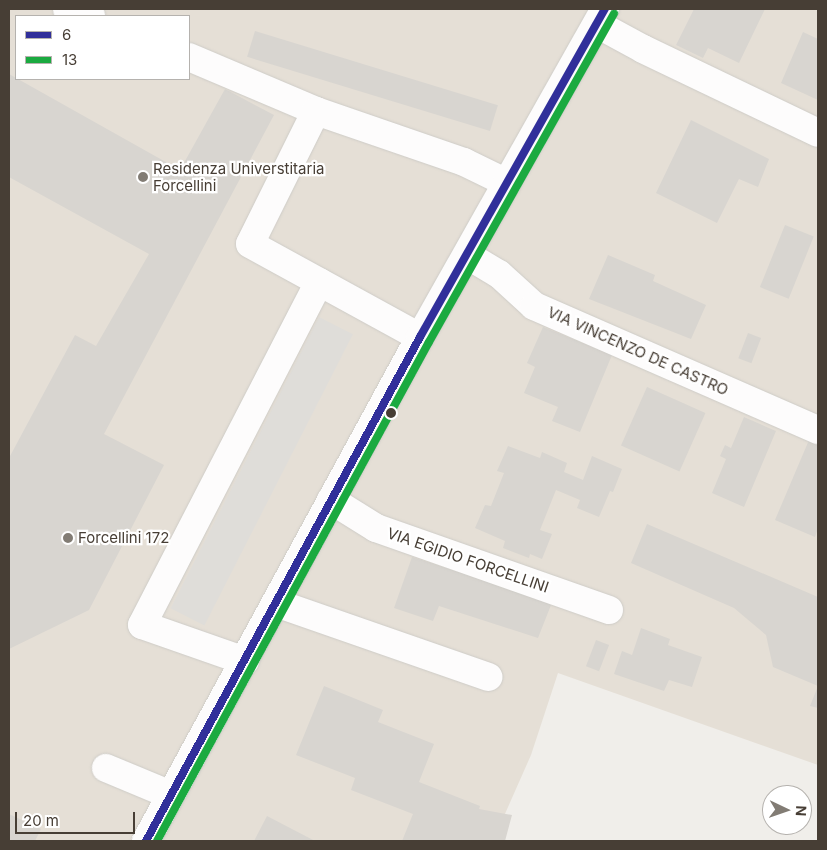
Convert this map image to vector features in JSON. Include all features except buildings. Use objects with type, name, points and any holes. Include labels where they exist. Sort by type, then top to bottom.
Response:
[{"type":"street","points":[[67,9],[88,15]]},
{"type":"street","points":[[146,841],[420,337],[601,16],[643,50],[818,133]]},
{"type":"street","points":[[190,57],[316,111],[464,162],[507,183]]},
{"type":"street","points":[[316,111],[250,244],[420,337]]},
{"type":"street","name":"VIA VINCENZO DE CASTRO","points":[[467,255],[500,274],[534,306],[818,430]]},
{"type":"street","points":[[245,661],[142,625],[319,282]]},
{"type":"street","name":"VIA EGIDIO FORCELLINI","points":[[331,500],[366,520],[376,528],[609,610]]},
{"type":"street","points":[[276,603],[488,677]]},
{"type":"street","points":[[106,768],[171,795]]},
{"type":"shaded area","points":[[9,9],[818,9],[818,765],[558,673],[531,755],[493,841],[9,841]]},
{"type":"shaded area","points":[[319,317],[353,334],[204,626],[171,608]]},
{"type":"transit line","name":"6","points":[[146,841],[420,337],[605,9]]},
{"type":"transit line","name":"13","points":[[157,841],[429,342],[614,14]]},
{"type":"place","name":"Residenza Universtitaria Forcellini","points":[[143,177]]},
{"type":"place","name":"Forcellini 172","points":[[68,538]]}]
